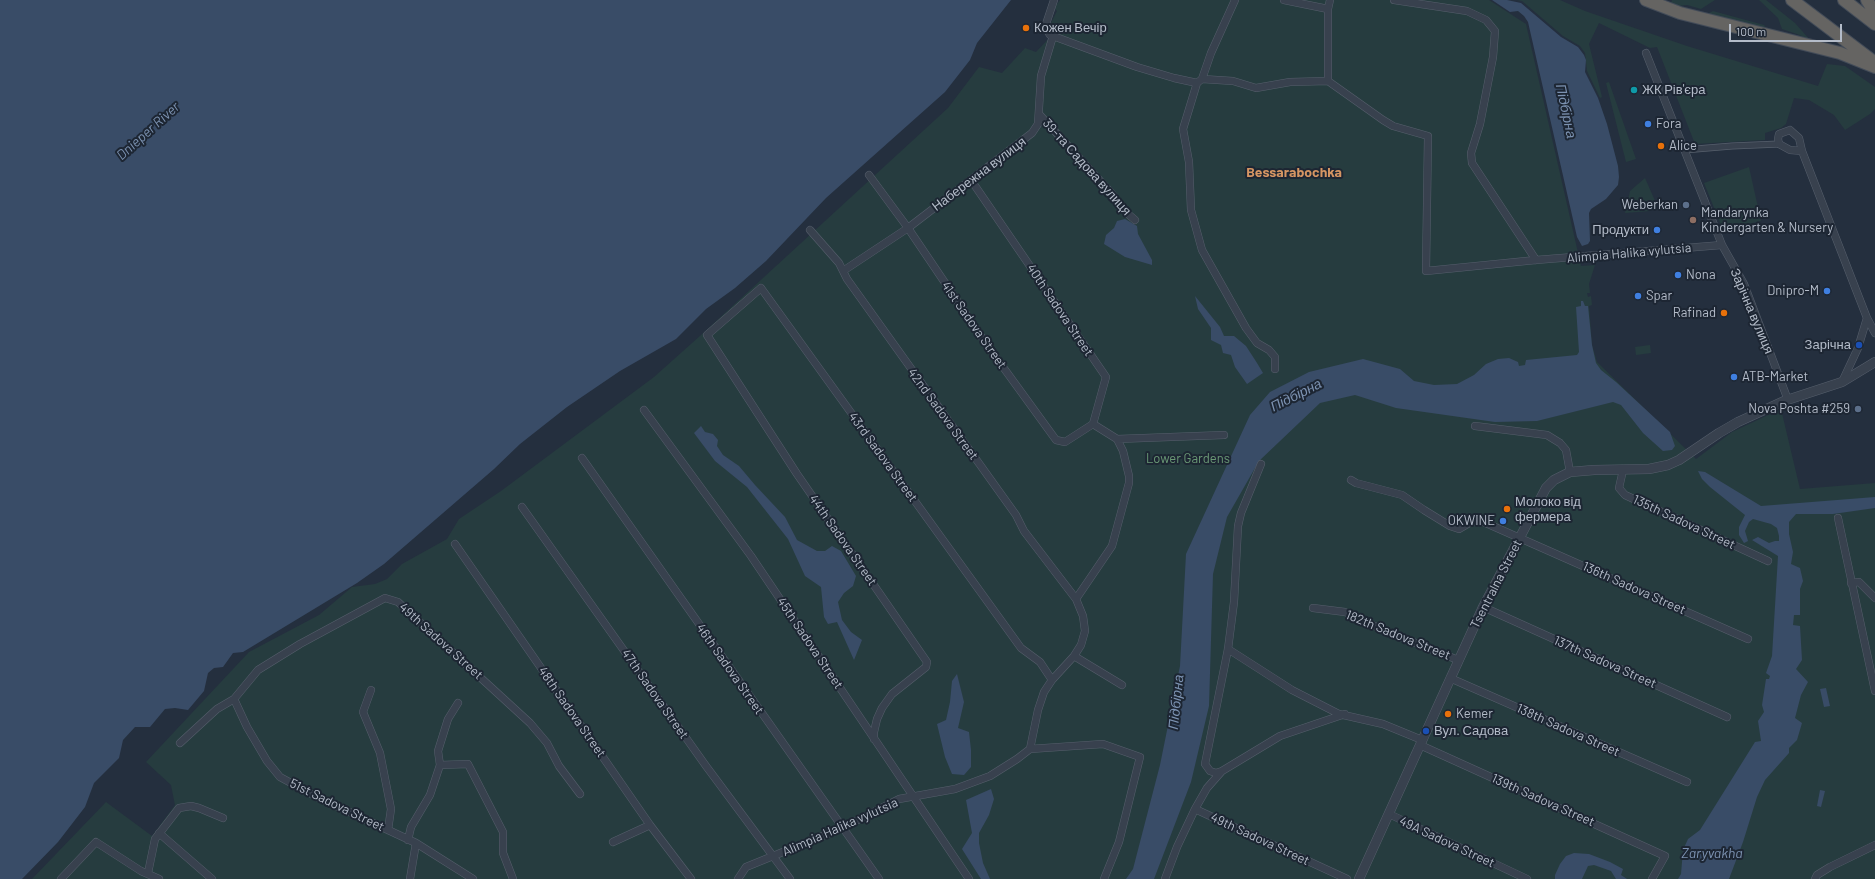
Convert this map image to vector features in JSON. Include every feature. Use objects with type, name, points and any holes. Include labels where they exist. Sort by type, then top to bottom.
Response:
[{"type":"highway","points":[[1650,2],[1668,0]]},
{"type":"highway","points":[[1792,0],[1875,62]]},
{"type":"highway","points":[[1844,0],[1875,24]]},
{"type":"highway","points":[[1867,0],[1875,13]]},
{"type":"highway","points":[[1650,2],[1694,17],[1840,54],[1875,67]]},
{"type":"street","points":[[1054,0],[1045,27],[1053,36],[1137,67],[1174,78],[1200,81],[1232,81],[1256,88],[1290,82],[1328,81],[1328,9],[1330,0]]},
{"type":"street","points":[[1234,0],[1200,81],[1183,129],[1189,162],[1191,210],[1202,250],[1246,328],[1257,343],[1269,350],[1275,357],[1275,368]]},
{"type":"street","points":[[1284,0],[1328,9]]},
{"type":"street","points":[[1394,0],[1467,11],[1486,20],[1495,31],[1493,57],[1480,124],[1470,153],[1472,163],[1536,260]]},
{"type":"street","name":"Набережна вулиця","points":[[843,271],[908,228],[1032,133],[1038,124],[1041,76],[1053,36]]},
{"type":"street","name":"Зарічна вулиця","points":[[1646,53],[1722,245],[1744,284],[1788,400]]},
{"type":"street","name":"Alimpia Halika vylutsia","points":[[1328,81],[1392,126],[1428,136],[1426,271],[1536,260],[1722,245]]},
{"type":"street","name":"39-та Садова вулиця","points":[[1039,114],[1113,194],[1121,208],[1135,220]]},
{"type":"street","points":[[1779,144],[1779,134],[1790,130],[1799,138],[1802,151],[1867,318],[1875,333]]},
{"type":"street","points":[[1684,150],[1779,144],[1790,150],[1802,151]]},
{"type":"street","name":"41st Sadova Street","points":[[869,175],[908,228],[987,345],[1056,440],[1066,442],[1093,424]]},
{"type":"street","name":"40th Sadova Street","points":[[971,180],[1106,377],[1093,424]]},
{"type":"street","name":"42nd Sadova Street","points":[[810,230],[839,263],[847,279],[1016,515],[1024,531],[1076,599]]},
{"type":"street","name":"43rd Sadova Street","points":[[707,335],[761,288],[1021,648],[1040,662],[1052,680]]},
{"type":"street","points":[[1842,382],[1858,348],[1867,318]]},
{"type":"street","name":"44th Sadova Street","points":[[707,335],[797,474],[927,662],[926,667],[892,694],[882,708],[877,719],[874,739]]},
{"type":"street","name":"Tsentralna Street","points":[[1359,879],[1483,607],[1546,488],[1562,475],[1570,472],[1649,469],[1668,465],[1679,460],[1738,422],[1788,400],[1842,382],[1875,362]]},
{"type":"street","name":"45th Sadova Street","points":[[644,410],[751,556],[969,879]]},
{"type":"street","points":[[1093,424],[1117,439],[1123,451],[1129,476],[1129,483],[1112,546],[1076,599],[1083,616],[1085,631],[1080,645],[1074,656],[1052,680],[1044,692],[1038,710],[1030,750],[1103,744],[1140,757],[1119,842],[1104,879]]},
{"type":"street","points":[[1475,426],[1547,435],[1560,443],[1566,450],[1570,472]]},
{"type":"street","points":[[1117,439],[1224,435]]},
{"type":"street","name":"46th Sadova Street","points":[[582,458],[879,879]]},
{"type":"street","points":[[1219,774],[1210,771],[1205,764],[1228,649],[1234,602],[1238,526],[1241,513],[1261,464]]},
{"type":"street","name":"135th Sadova Street","points":[[1623,470],[1618,488],[1625,495],[1768,562]]},
{"type":"street","name":"136th Sadova Street","points":[[1352,480],[1356,483],[1402,495],[1450,526],[1458,529],[1478,520],[1748,639]]},
{"type":"street","name":"47th Sadova Street","points":[[522,507],[706,766],[790,879]]},
{"type":"street","points":[[1838,518],[1875,691]]},
{"type":"street","name":"48th Sadova Street","points":[[454,544],[650,825],[691,879]]},
{"type":"street","points":[[1851,583],[1859,582],[1875,598]]},
{"type":"street","name":"49th Sadova Street","points":[[180,743],[217,709],[234,699],[258,670],[300,644],[384,598],[398,602],[530,723],[547,743],[559,766],[580,794]]},
{"type":"street","name":"137th Sadova Street","points":[[1483,607],[1727,717]]},
{"type":"street","name":"182th Sadova Street","points":[[1313,608],[1345,612],[1383,630],[1458,660]]},
{"type":"street","name":"139th Sadova Street","points":[[1228,649],[1292,690],[1339,714],[1345,714],[1383,724],[1666,856],[1652,879]]},
{"type":"street","points":[[1074,656],[1122,685]]},
{"type":"street","name":"138th Sadova Street","points":[[1450,678],[1687,782]]},
{"type":"street","points":[[371,690],[364,712],[380,753],[391,809],[388,830]]},
{"type":"street","name":"51st Sadova Street","points":[[234,699],[247,727],[266,761],[280,777],[315,796],[416,843],[473,879]]},
{"type":"street","points":[[408,840],[411,827],[430,795],[440,764],[438,751],[448,719],[458,702]]},
{"type":"street","points":[[1165,879],[1177,847],[1195,810],[1207,788],[1219,774],[1280,736],[1345,714]]},
{"type":"street","name":"Alimpia Halika vylutsia","points":[[738,879],[746,867],[842,828],[899,799],[955,789],[990,776],[1030,750]]},
{"type":"street","points":[[440,764],[468,764],[503,832],[503,853],[513,879]]},
{"type":"street","points":[[148,873],[155,839],[179,808],[191,806],[223,818]]},
{"type":"street","name":"49th Sadova Street","points":[[1195,810],[1347,879]]},
{"type":"street","name":"49A Sadova Street","points":[[1389,814],[1528,879]]},
{"type":"street","points":[[612,842],[650,825]]},
{"type":"street","points":[[159,833],[212,879]]},
{"type":"street","points":[[62,879],[96,842],[141,871],[158,878]]},
{"type":"street","points":[[410,879],[416,843]]},
{"type":"street","points":[[1815,879],[1817,875],[1830,867],[1875,845]]},
{"type":"green space","name":"Lower Gardens","points":[[1060,0],[1489,0],[1526,24],[1581,266],[1595,265],[1589,284],[1590,293],[1587,293],[1588,297],[1591,296],[1592,305],[1589,306],[1592,345],[1597,362],[1696,459],[1732,432],[1781,409],[1800,489],[1875,483],[1875,879],[32,879],[106,802],[152,836],[175,805],[171,785],[146,762],[249,652],[319,615],[352,587],[375,584],[387,579],[402,564],[447,539],[459,519],[501,491],[654,377],[948,108],[979,67],[1002,73],[1025,48],[1036,52],[1054,33],[1048,29],[1057,11],[1054,8]]},
{"type":"green space","points":[[1517,0],[1560,0],[1585,11],[1687,46],[1818,86],[1827,64],[1845,66],[1875,87],[1875,109],[1870,114],[1845,130],[1834,115],[1809,100],[1794,98],[1786,124],[1781,128],[1765,133],[1765,140],[1695,144],[1657,47],[1650,48],[1599,23],[1589,44],[1602,97],[1600,98],[1587,71],[1585,53],[1580,46],[1563,36],[1522,1]]},
{"type":"green space","points":[[1672,0],[1715,0],[1701,9],[1687,5],[1678,6],[1671,3]]},
{"type":"green space","points":[[1759,0],[1766,0],[1795,23],[1810,40],[1782,29],[1778,18]]},
{"type":"green space","points":[[1713,11],[1764,25],[1768,30],[1707,14]]},
{"type":"green space","points":[[1609,82],[1636,159],[1626,162],[1606,83]]},
{"type":"green space","points":[[1749,167],[1761,221],[1723,230],[1704,183]]},
{"type":"green space","points":[[1645,178],[1656,203],[1650,211],[1625,213],[1630,191]]},
{"type":"green space","points":[[1650,345],[1651,353],[1636,355],[1635,347]]},
{"type":"water","name":"Dnieper River","points":[[0,0],[1011,0],[977,43],[970,60],[945,92],[826,198],[766,261],[735,288],[706,309],[676,339],[620,371],[567,407],[520,444],[494,469],[384,564],[357,583],[243,652],[233,653],[223,667],[214,668],[208,673],[204,691],[188,710],[175,708],[165,709],[150,727],[135,727],[123,740],[119,758],[94,783],[85,807],[58,842],[22,879],[0,879]]},
{"type":"water","name":"Підбірна","points":[[1492,0],[1507,0],[1521,3],[1561,37],[1578,47],[1586,60],[1585,72],[1598,98],[1607,124],[1618,166],[1619,177],[1618,185],[1606,199],[1591,209],[1589,213],[1590,241],[1588,244],[1582,246],[1577,237],[1528,22],[1518,11],[1510,12]]},
{"type":"water","points":[[1125,219],[1137,226],[1138,234],[1152,260],[1152,265],[1125,257],[1104,244],[1106,235],[1114,228],[1117,221]]},
{"type":"water","points":[[1195,296],[1220,327],[1224,336],[1234,336],[1246,346],[1263,373],[1247,384],[1235,367],[1231,355],[1223,353],[1221,345],[1211,340],[1211,328],[1198,309]]},
{"type":"water","name":"Підбірна","points":[[1581,301],[1583,301],[1585,306],[1588,306],[1592,345],[1596,363],[1601,370],[1670,432],[1675,446],[1672,450],[1663,451],[1643,433],[1621,405],[1613,402],[1537,421],[1495,422],[1396,408],[1355,395],[1320,403],[1259,461],[1227,517],[1213,574],[1209,706],[1191,782],[1154,879],[1126,879],[1133,869],[1160,765],[1180,666],[1186,554],[1250,415],[1270,392],[1309,372],[1363,359],[1400,369],[1414,381],[1434,385],[1457,384],[1474,375],[1486,364],[1498,359],[1509,358],[1518,362],[1519,366],[1525,365],[1526,360],[1577,355],[1579,352],[1576,307],[1581,306]]},
{"type":"water","points":[[701,426],[705,432],[713,434],[718,440],[717,446],[723,455],[739,466],[785,517],[797,540],[817,551],[825,551],[832,546],[841,551],[856,576],[853,586],[844,593],[838,602],[842,620],[851,632],[862,640],[854,660],[837,622],[828,624],[824,617],[821,587],[805,576],[788,539],[747,487],[715,461],[694,433]]},
{"type":"water","name":"Zaryvakha","points":[[1698,471],[1705,472],[1761,506],[1875,497],[1875,508],[1833,514],[1796,514],[1789,522],[1789,534],[1793,552],[1791,564],[1800,568],[1803,581],[1800,589],[1800,615],[1794,615],[1793,625],[1800,626],[1802,660],[1796,669],[1808,682],[1801,695],[1795,718],[1802,723],[1797,740],[1789,748],[1789,753],[1765,780],[1757,797],[1743,842],[1729,879],[1678,879],[1681,874],[1683,850],[1688,839],[1700,830],[1755,742],[1761,741],[1758,721],[1764,712],[1762,705],[1766,679],[1769,679],[1770,676],[1766,673],[1772,656],[1778,556],[1752,540],[1758,537],[1769,543],[1779,541],[1779,536],[1777,528],[1771,524],[1753,519],[1749,522],[1745,531],[1748,541],[1744,543],[1739,535],[1739,527],[1745,515],[1710,487],[1702,479]]},
{"type":"water","points":[[957,674],[964,702],[958,728],[969,732],[971,750],[971,767],[964,775],[952,774],[945,757],[937,724],[946,720],[950,702],[952,681]]},
{"type":"water","points":[[1826,688],[1830,706],[1824,707],[1820,689]]},
{"type":"water","points":[[991,789],[994,799],[989,815],[979,833],[979,843],[983,863],[990,879],[981,879],[962,849],[972,833],[966,800]]},
{"type":"water","points":[[1820,790],[1825,791],[1821,807],[1817,806]]},
{"type":"water","points":[[1574,853],[1589,854],[1610,862],[1623,869],[1621,875],[1627,879],[1616,879],[1611,871],[1594,865],[1588,866],[1582,879],[1555,879],[1555,875],[1560,864],[1566,856]]},
{"type":"place","name":"Кожен Вечір","points":[[1026,28]]},
{"type":"place","name":"ЖК Рів'єра","points":[[1634,90]]},
{"type":"place","name":"Fora","points":[[1648,124]]},
{"type":"place","name":"Alice","points":[[1661,146]]},
{"type":"place","name":"Weberkan","points":[[1686,205]]},
{"type":"place","name":"Mandarynka Kindergarten & Nursery","points":[[1693,220]]},
{"type":"place","name":"Продукти","points":[[1657,230]]},
{"type":"place","name":"Nona","points":[[1678,275]]},
{"type":"place","name":"Dnipro-M","points":[[1827,291]]},
{"type":"place","name":"Spar","points":[[1638,296]]},
{"type":"place","name":"Rafinad","points":[[1724,313]]},
{"type":"place","name":"Зарічна","points":[[1859,345]]},
{"type":"place","name":"ATB-Market","points":[[1734,377]]},
{"type":"place","name":"Nova Poshta #259","points":[[1858,409]]},
{"type":"place","name":"Молоко від фермера","points":[[1507,509]]},
{"type":"place","name":"OKWINE","points":[[1503,521]]},
{"type":"place","name":"Kemer","points":[[1448,714]]},
{"type":"place","name":"Вул. Садова","points":[[1426,731]]},
{"type":"district","name":"Bessarabochka","points":[[1294,172]]}]
